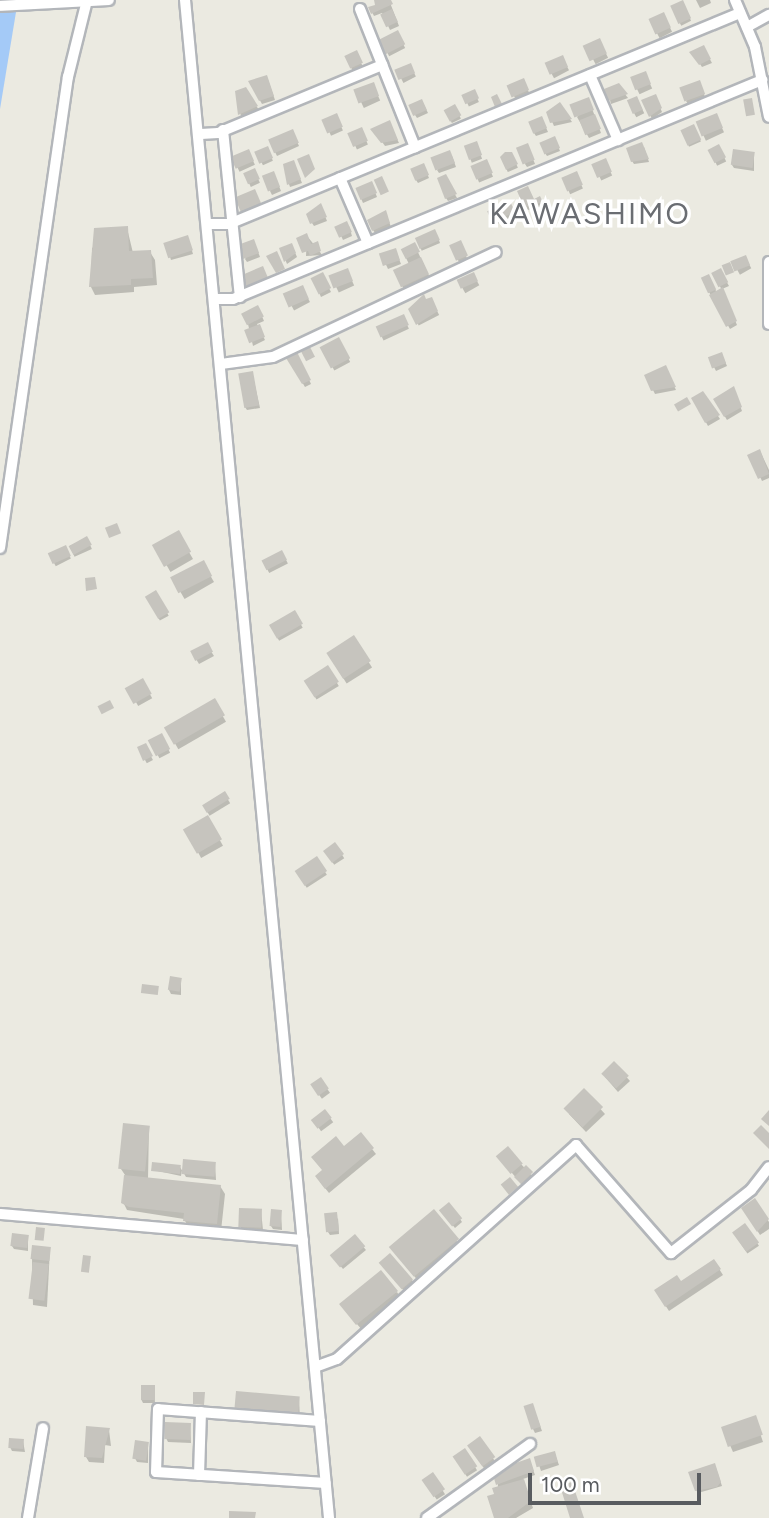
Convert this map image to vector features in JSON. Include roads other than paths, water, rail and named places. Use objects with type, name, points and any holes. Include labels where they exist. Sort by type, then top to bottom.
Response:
[{"type":"street","points":[[0,6],[109,0]]},
{"type":"street","points":[[185,0],[201,134],[329,1518]]},
{"type":"street","points":[[735,0],[747,27],[769,117]]},
{"type":"street","points":[[0,548],[68,77],[87,1]]},
{"type":"street","points":[[360,9],[415,147]]},
{"type":"street","points":[[209,224],[232,222],[740,13]]},
{"type":"street","points":[[747,27],[769,16]]},
{"type":"street","points":[[201,134],[223,131],[382,65]]},
{"type":"street","points":[[590,75],[618,140]]},
{"type":"street","points":[[215,299],[240,297],[762,80]]},
{"type":"street","points":[[223,131],[240,297]]},
{"type":"street","points":[[203,156],[226,153]]},
{"type":"street","points":[[341,178],[369,243]]},
{"type":"street","points":[[221,364],[273,357],[496,252]]},
{"type":"street","points":[[769,262],[769,324]]},
{"type":"street","points":[[315,1367],[337,1359],[576,1145],[671,1253],[751,1190],[769,1167]]},
{"type":"street","points":[[0,1214],[303,1240]]},
{"type":"street","points":[[320,1421],[158,1409],[156,1472],[326,1483]]},
{"type":"street","points":[[199,1475],[201,1412]]},
{"type":"street","points":[[27,1518],[43,1428]]},
{"type":"street","points":[[427,1518],[530,1444]]},
{"type":"water","points":[[0,0],[18,0],[0,109]]},
{"type":"district","name":"KAWASHIMO","points":[[590,214]]}]
